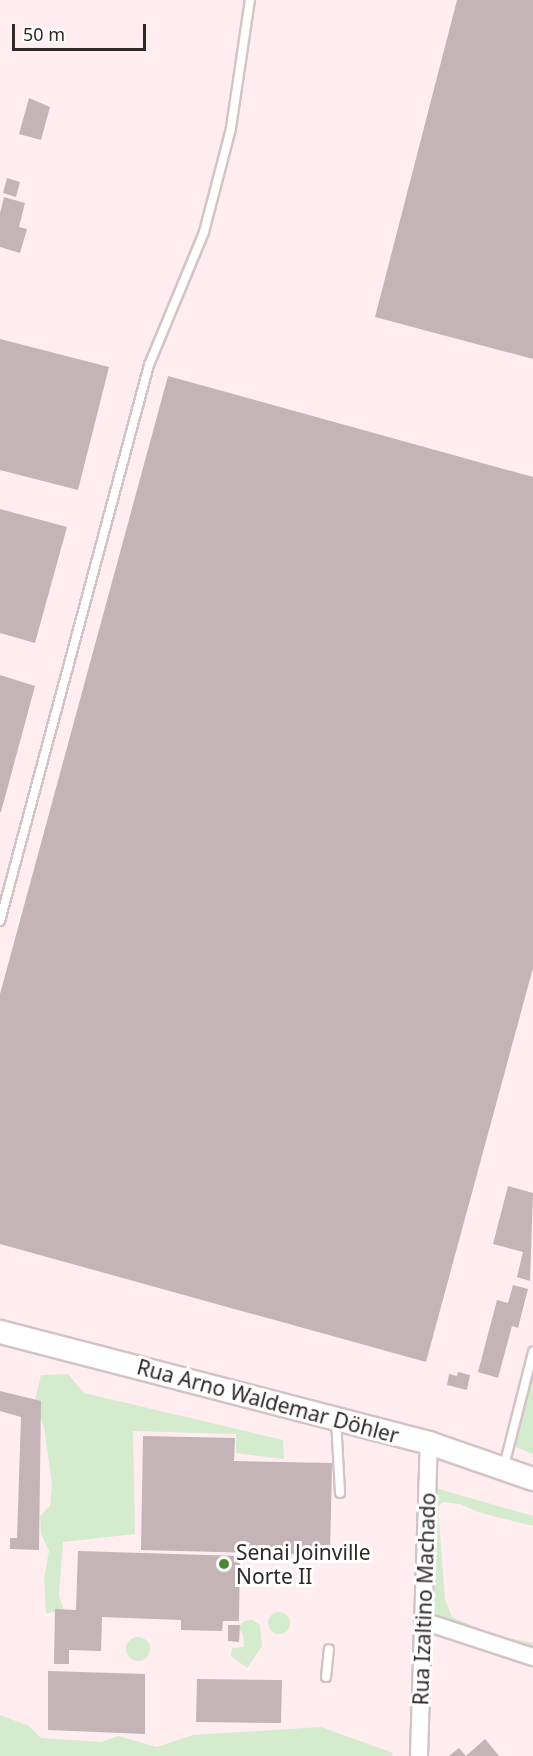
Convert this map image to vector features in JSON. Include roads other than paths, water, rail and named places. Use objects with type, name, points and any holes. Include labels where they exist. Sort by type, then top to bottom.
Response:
[{"type":"main road","name":"Rua Arno Waldemar Döhler","points":[[0,1332],[429,1443],[504,1466],[533,1479]]},
{"type":"street","name":"Rua Izaltino Machado","points":[[418,1755],[429,1443]]},
{"type":"street","points":[[423,1621],[533,1657]]},
{"type":"lane","points":[[0,921],[149,365],[207,220],[231,128],[250,0]]},
{"type":"lane","points":[[504,1466],[533,1352]]},
{"type":"lane","points":[[336,1419],[340,1493]]},
{"type":"lane","points":[[326,1677],[329,1649]]},
{"type":"place","name":"Senai Joinville Norte II","points":[[224,1564]]}]
